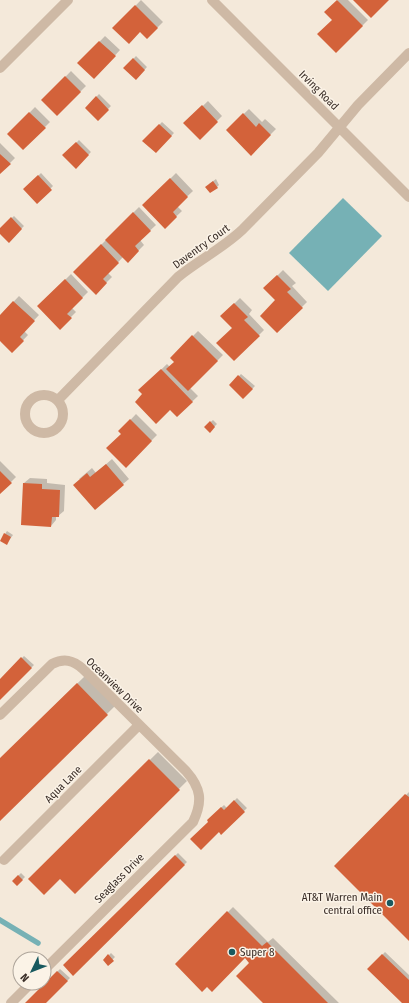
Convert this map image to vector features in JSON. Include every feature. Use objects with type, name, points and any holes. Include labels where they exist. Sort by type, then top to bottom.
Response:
[{"type":"street","points":[[0,68],[68,0]]},
{"type":"street","name":"Irving Road","points":[[212,0],[409,197]]},
{"type":"street","name":"Daventry Court","points":[[58,400],[178,277],[221,248],[243,229],[318,153],[358,105],[409,53]]},
{"type":"street","name":"Oceanview Drive","points":[[0,715],[52,664],[63,660],[78,664],[195,782],[199,797]]},
{"type":"street","name":"Aqua Lane","points":[[4,860],[139,725]]},
{"type":"street","name":"Seaglass Drive","points":[[52,962],[193,822],[197,814],[199,797]]},
{"type":"street","points":[[11,1003],[23,991]]},
{"type":"water","points":[[343,198],[382,236],[328,291],[289,253]]},
{"type":"building","points":[[337,0],[363,26],[336,53],[317,34],[332,20],[324,12]]},
{"type":"building","points":[[353,0],[389,0],[371,18]]},
{"type":"building","points":[[135,5],[158,28],[147,39],[140,32],[129,44],[112,28]]},
{"type":"building","points":[[99,41],[116,56],[94,79],[77,63]]},
{"type":"building","points":[[133,58],[145,70],[136,80],[123,68]]},
{"type":"building","points":[[65,76],[81,92],[57,116],[41,100]]},
{"type":"building","points":[[96,96],[109,110],[98,121],[85,108]]},
{"type":"building","points":[[202,105],[218,122],[200,140],[183,123]]},
{"type":"building","points":[[29,112],[46,128],[23,150],[7,134]]},
{"type":"building","points":[[243,113],[256,127],[259,123],[271,135],[251,156],[226,130]]},
{"type":"building","points":[[159,124],[172,136],[156,153],[142,141]]},
{"type":"building","points":[[76,142],[89,155],[76,169],[62,155]]},
{"type":"building","points":[[0,154],[11,164],[0,174]]},
{"type":"building","points":[[38,175],[52,190],[37,204],[23,189]]},
{"type":"building","points":[[170,178],[188,197],[173,212],[177,217],[165,229],[142,205]]},
{"type":"building","points":[[213,181],[218,188],[210,193],[205,187]]},
{"type":"building","points":[[133,212],[151,231],[135,246],[139,251],[128,263],[105,240]]},
{"type":"building","points":[[11,217],[22,229],[9,243],[0,234],[0,228]]},
{"type":"building","points":[[101,244],[119,263],[103,279],[107,283],[96,295],[73,272]]},
{"type":"building","points":[[277,275],[291,289],[287,292],[303,308],[277,333],[260,316],[275,300],[263,288]]},
{"type":"building","points":[[65,279],[83,298],[67,314],[72,318],[60,330],[37,306]]},
{"type":"building","points":[[13,301],[35,321],[20,337],[24,341],[12,353],[0,341],[0,315]]},
{"type":"building","points":[[234,303],[248,317],[244,320],[260,336],[234,361],[216,343],[232,328],[220,316]]},
{"type":"building","points":[[192,335],[218,361],[188,391],[166,369],[174,362],[170,358]]},
{"type":"building","points":[[161,369],[193,402],[177,417],[170,410],[156,424],[135,402],[142,394],[138,390]]},
{"type":"building","points":[[238,375],[253,389],[243,399],[229,385]]},
{"type":"building","points":[[130,419],[152,441],[126,468],[106,448],[121,434],[118,431]]},
{"type":"building","points":[[210,421],[215,427],[210,433],[204,427]]},
{"type":"building","points":[[106,464],[124,485],[95,510],[73,485],[87,473],[90,477]]},
{"type":"building","points":[[0,471],[12,483],[0,494]]},
{"type":"building","points":[[23,483],[42,484],[42,489],[60,490],[59,517],[52,517],[51,527],[21,525]]},
{"type":"building","points":[[4,533],[11,537],[7,545],[0,541]]},
{"type":"building","points":[[21,657],[32,668],[0,700],[0,679]]},
{"type":"building","points":[[77,683],[108,715],[0,821],[0,758]]},
{"type":"building","points":[[149,759],[180,790],[75,894],[60,879],[44,895],[28,879]]},
{"type":"building","name":"AT&T Warren Main central office","points":[[405,794],[409,797],[409,941],[334,866]]},
{"type":"building","points":[[234,800],[245,812],[221,835],[219,832],[201,850],[190,839],[221,807],[224,810]]},
{"type":"building","points":[[175,855],[185,865],[73,976],[63,965]]},
{"type":"building","points":[[18,875],[23,880],[17,886],[12,881]]},
{"type":"building","name":"Super 8","points":[[227,911],[262,946],[267,942],[328,1003],[263,1003],[236,976],[249,963],[245,958],[212,992],[207,987],[202,992],[175,964]]},
{"type":"building","points":[[108,954],[114,961],[108,966],[103,960]]},
{"type":"building","points":[[382,954],[409,980],[409,1003],[402,1003],[367,969]]},
{"type":"building","points":[[57,971],[68,981],[46,1003],[25,1003],[37,991],[52,991],[52,976]]},
{"type":"waterway","points":[[0,920],[38,943]]},
{"type":"place","name":"AT&T Warren Main central office","points":[[390,903]]},
{"type":"place","name":"Super 8","points":[[232,952]]}]
